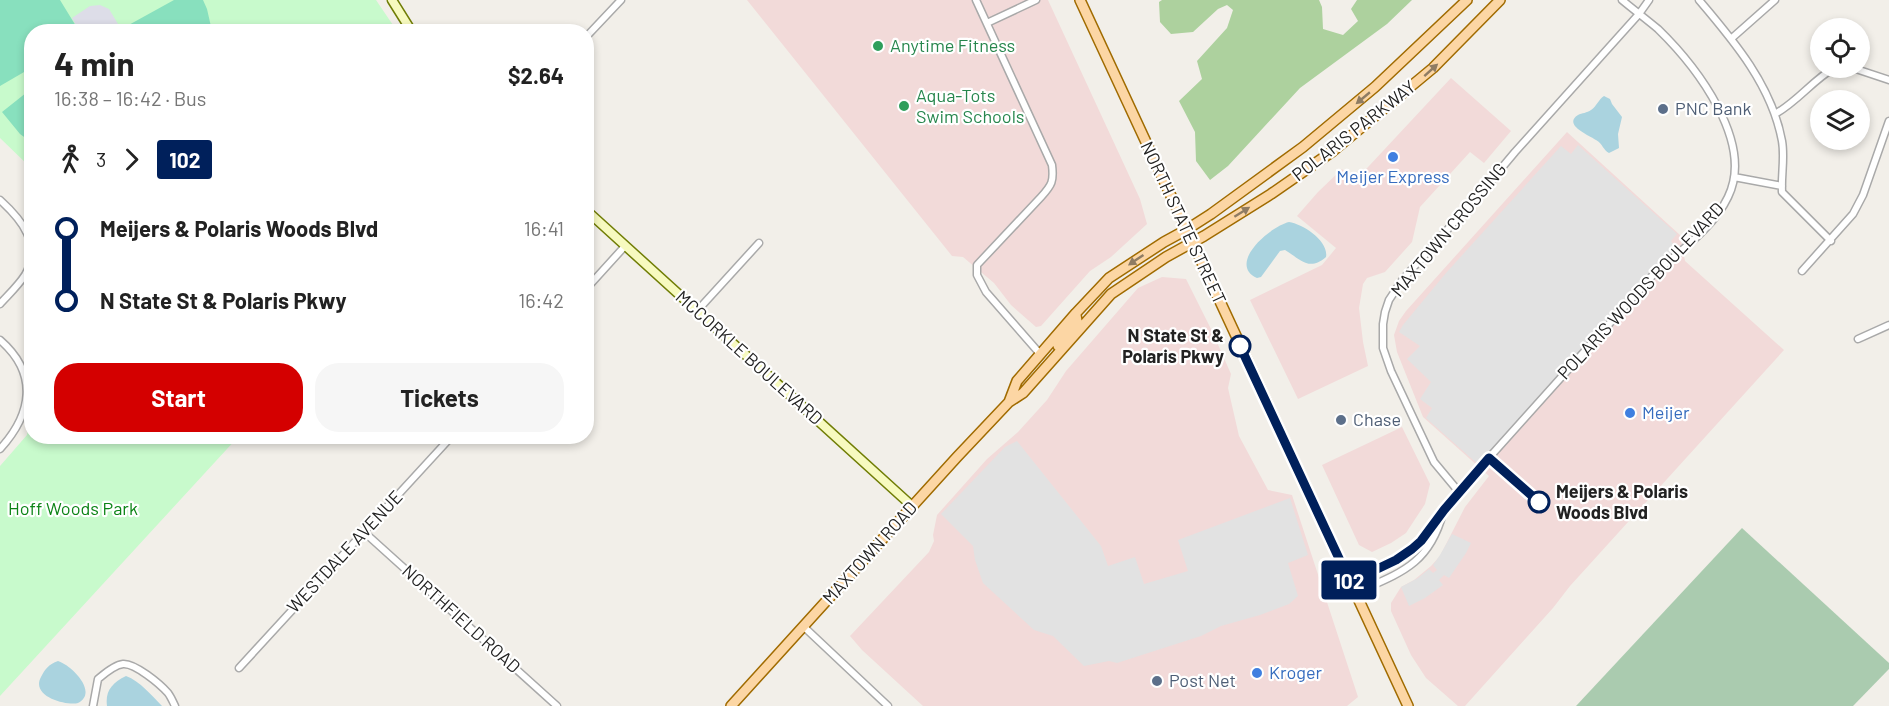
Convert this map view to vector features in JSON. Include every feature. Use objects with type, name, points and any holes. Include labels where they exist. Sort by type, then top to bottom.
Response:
[{"type":"main road","name":"NORTH STATE STREET","points":[[1080,0],[1408,706]]},
{"type":"main road","name":"POLARIS PARKWAY","points":[[1186,230],[1303,147],[1339,118],[1401,64],[1467,0]]},
{"type":"main road","name":"POLARIS PARKWAY","points":[[1192,242],[1271,194],[1359,132],[1433,68],[1500,0]]},
{"type":"main road","name":"MAXTOWN ROAD","points":[[1009,402],[1017,381],[1109,279],[1186,230]]},
{"type":"main road","name":"MAXTOWN ROAD","points":[[731,706],[912,506],[1009,402],[1023,393],[1112,294],[1192,242]]},
{"type":"main road","points":[[1047,367],[1048,358],[1077,321],[1076,313]]},
{"type":"street","points":[[392,0],[407,24]]},
{"type":"street","points":[[594,29],[621,0]]},
{"type":"street","points":[[976,0],[1053,165],[1053,179],[1046,192],[977,264],[977,275],[986,292],[1041,355]]},
{"type":"street","points":[[987,23],[1036,0]]},
{"type":"street","name":"POLARIS WOODS BOULEVARD","points":[[1350,582],[1396,560],[1421,541],[1459,492],[1653,276],[1680,253],[1716,214],[1728,197],[1736,162],[1732,139],[1712,99],[1673,45],[1623,0]]},
{"type":"street","name":"MAXTOWN CROSSING","points":[[1459,492],[1434,462],[1391,371],[1383,348],[1383,324],[1389,300],[1403,279],[1485,189],[1649,0]]},
{"type":"street","points":[[1699,0],[1732,38],[1759,81],[1775,114],[1784,155],[1782,192],[1831,241]]},
{"type":"street","points":[[1732,38],[1775,0]]},
{"type":"street","points":[[1870,74],[1889,80]]},
{"type":"street","points":[[1775,114],[1787,108],[1820,78]]},
{"type":"street","points":[[1802,271],[1853,214],[1863,195],[1889,121]]},
{"type":"street","points":[[1734,177],[1782,186]]},
{"type":"street","points":[[0,200],[24,225]]},
{"type":"street","name":"MCCORKLE BOULEVARD","points":[[594,217],[912,506]]},
{"type":"street","points":[[698,311],[759,243]]},
{"type":"street","points":[[594,281],[625,246]]},
{"type":"street","points":[[0,304],[24,276]]},
{"type":"street","points":[[1858,339],[1889,325]]},
{"type":"street","points":[[0,340],[14,355],[24,378]]},
{"type":"street","points":[[0,449],[16,430],[24,407]]},
{"type":"street","name":"WESTDALE AVENUE","points":[[238,668],[445,444]]},
{"type":"street","name":"POLARIS WOODS BOULEVARD","points":[[1355,593],[1399,573],[1414,563],[1437,534],[1444,510]]},
{"type":"street","name":"NORTHFIELD ROAD","points":[[364,532],[557,706]]},
{"type":"street","points":[[803,626],[888,706]]},
{"type":"street","points":[[93,706],[98,680],[123,664],[137,668],[144,673],[168,693],[175,706]]},
{"type":"shaded area","points":[[747,0],[1048,0],[1140,199],[1147,224],[1111,257],[1090,271],[1041,326],[1036,327],[1011,305],[994,283],[963,257],[952,256]]},
{"type":"shaded area","points":[[100,5],[109,9],[118,24],[75,24],[72,18],[90,6]]},
{"type":"shaded area","points":[[1451,78],[1511,131],[1484,163],[1470,152],[1420,207],[1412,242],[1385,272],[1367,278],[1363,284],[1359,308],[1368,366],[1298,399],[1250,300],[1322,265],[1336,248],[1297,216],[1342,169],[1355,181]]},
{"type":"shaded area","points":[[1567,132],[1680,235],[1685,261],[1784,350],[1570,586],[1465,706],[1458,706],[1426,678],[1411,655],[1391,611],[1391,603],[1401,587],[1414,580],[1440,556],[1465,507],[1489,476],[1423,417],[1397,352],[1394,335],[1406,311]]},
{"type":"shaded area","points":[[1578,145],[1677,234],[1671,241],[1680,253],[1665,264],[1481,467],[1426,418],[1432,408],[1420,399],[1431,382],[1407,359],[1420,346],[1399,332],[1446,273],[1561,146],[1571,154]]},
{"type":"shaded area","points":[[1162,277],[1186,279],[1231,374],[1228,388],[1239,436],[1268,490],[1292,495],[1358,697],[1347,706],[923,706],[850,636],[929,552],[934,541],[937,515],[987,459],[1018,432],[1047,400],[1066,371],[1138,288]]},
{"type":"shaded area","points":[[1402,427],[1430,484],[1425,504],[1406,533],[1372,552],[1359,545],[1322,465]]},
{"type":"shaded area","points":[[1017,441],[1101,546],[1108,566],[1135,557],[1144,584],[1188,571],[1178,540],[1290,498],[1308,555],[1288,563],[1298,596],[1289,604],[1221,626],[1201,636],[1117,663],[1109,661],[1084,666],[1053,636],[1034,630],[983,583],[973,546],[941,514],[1005,447]]},
{"type":"shaded area","points":[[1452,534],[1471,543],[1466,553],[1449,578],[1444,575],[1439,580],[1443,585],[1409,606],[1401,587],[1429,569],[1433,573],[1437,570],[1433,565]]},
{"type":"green space","points":[[0,0],[376,0],[392,24],[24,24],[24,161],[0,138]]},
{"type":"green space","points":[[0,0],[60,0],[75,24],[24,24],[24,72],[0,86]]},
{"type":"green space","points":[[174,0],[203,0],[210,24],[130,24]]},
{"type":"green space","points":[[1162,0],[1319,0],[1322,7],[1323,29],[1343,35],[1358,21],[1351,9],[1357,0],[1412,0],[1387,24],[1300,88],[1228,166],[1210,180],[1196,161],[1195,132],[1179,101],[1202,79],[1197,61],[1227,28],[1233,10],[1227,5],[1218,9],[1193,32],[1171,34],[1160,22],[1159,2]]},
{"type":"green space","points":[[24,95],[24,137],[20,134],[2,112]]},
{"type":"green space","name":"Hoff Woods Park","points":[[24,438],[24,444],[232,444],[0,696],[0,466]]},
{"type":"green space","points":[[1742,528],[1889,663],[1889,669],[1853,706],[1576,706]]},
{"type":"water","points":[[1604,96],[1610,99],[1622,117],[1618,134],[1619,148],[1609,153],[1573,123],[1578,115],[1591,110]]},
{"type":"water","points":[[1289,222],[1314,234],[1323,245],[1326,257],[1315,264],[1310,264],[1285,250],[1280,251],[1261,277],[1257,278],[1249,272],[1247,264],[1249,255],[1262,238]]},
{"type":"water","points":[[58,661],[70,668],[81,679],[86,692],[84,698],[78,703],[66,703],[52,699],[41,690],[39,684],[41,677],[50,665]]},
{"type":"water","points":[[126,676],[141,685],[162,706],[107,706],[110,688]]},
{"type":"bus line","name":"102","points":[[1240,346],[1350,582],[1396,560],[1421,541],[1444,510],[1489,458],[1539,502]]},
{"type":"place","name":"Anytime Fitness","points":[[878,46]]},
{"type":"place","name":"Aqua-Tots Swim Schools","points":[[904,106]]},
{"type":"place","name":"PNC Bank","points":[[1663,109]]},
{"type":"place","name":"Meijer Express","points":[[1393,157]]},
{"type":"place","name":"N State St & Polaris Pkwy","points":[[1240,346]]},
{"type":"place","name":"Meijer","points":[[1630,413]]},
{"type":"place","name":"Chase","points":[[1341,420]]},
{"type":"place","name":"Meijers & Polaris Woods Blvd","points":[[1539,502]]},
{"type":"place","name":"Kroger","points":[[1257,673]]},
{"type":"place","name":"Post Net","points":[[1157,681]]}]
